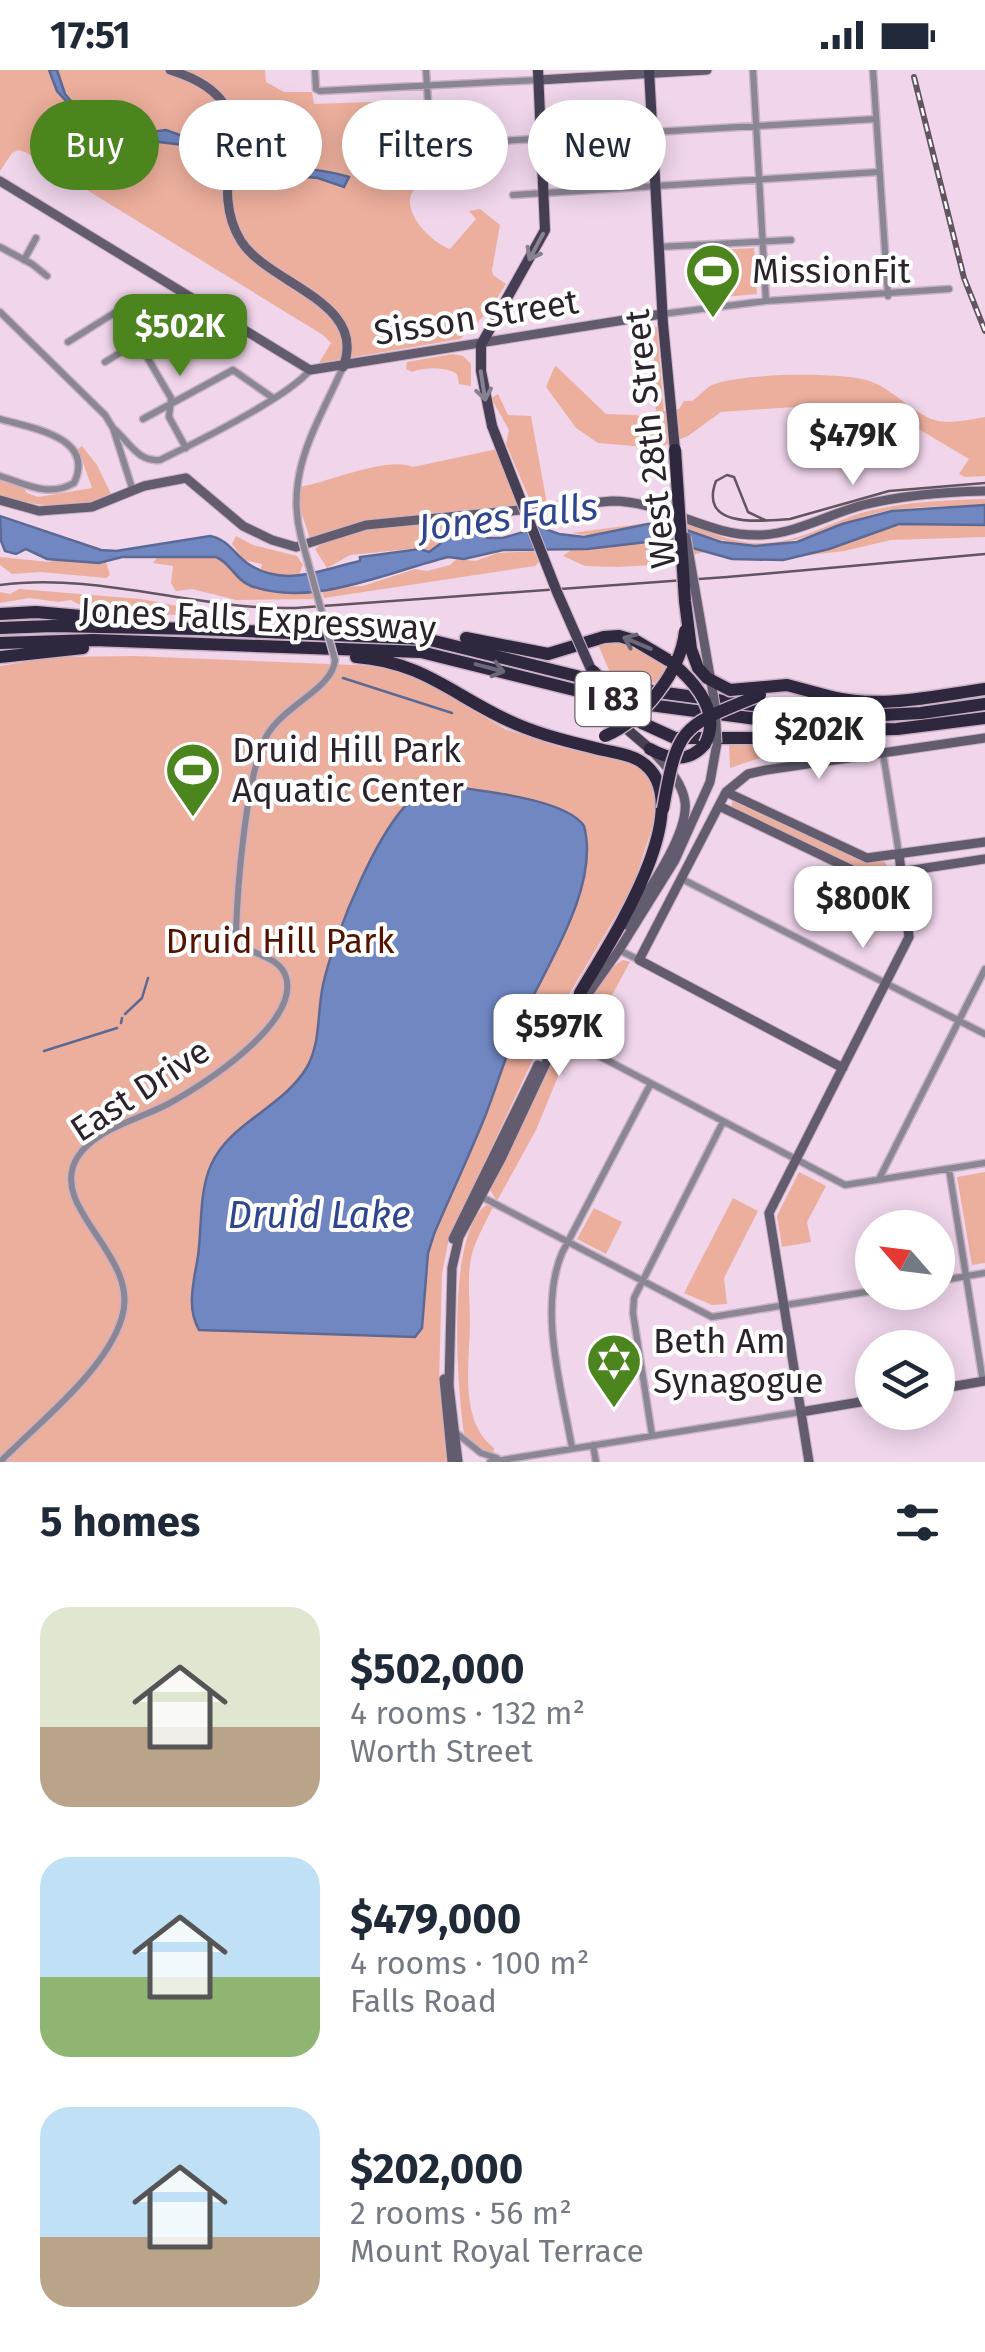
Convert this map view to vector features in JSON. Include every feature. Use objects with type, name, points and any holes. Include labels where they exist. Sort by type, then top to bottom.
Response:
[{"type":"highway","points":[[675,450],[693,658],[707,678],[736,691],[787,685],[832,697]]},
{"type":"highway","points":[[580,743],[605,736],[633,718],[674,668],[683,645],[686,601]]},
{"type":"highway","points":[[0,614],[36,612],[176,623],[198,629]]},
{"type":"highway","name":"Jones Falls Expressway","points":[[0,628],[346,633],[378,629],[427,632],[516,655]]},
{"type":"highway","points":[[516,655],[563,652],[604,637],[636,640],[692,676],[715,705]]},
{"type":"highway","name":"Jones Falls Expressway","points":[[0,642],[41,639],[330,655],[421,652],[619,701],[798,726],[869,730],[985,718]]},
{"type":"highway","points":[[0,657],[95,648],[110,642]]},
{"type":"highway","points":[[330,655],[418,670],[516,724],[642,762],[658,782],[662,812]]},
{"type":"highway","name":"I 83","points":[[516,655],[539,668],[634,689],[798,713],[870,718],[985,704]]},
{"type":"highway","points":[[650,749],[678,758],[711,744],[706,704],[694,684],[668,660]]},
{"type":"highway","points":[[592,671],[642,723],[664,735],[870,738],[930,726]]},
{"type":"highway","points":[[580,993],[643,877],[676,747],[686,730],[773,691],[896,701],[985,689]]},
{"type":"main road","name":"West 28th Street","points":[[649,72],[650,100]]},
{"type":"main road","points":[[538,75],[540,100]]},
{"type":"main road","points":[[544,190],[542,237],[481,344],[481,372],[492,426],[608,708],[650,749]]},
{"type":"main road","name":"West 28th Street","points":[[656,190],[662,314],[675,450]]},
{"type":"street","points":[[170,70],[202,82],[222,97],[229,111],[230,217],[246,248],[268,268],[318,301],[338,320],[347,343],[343,367],[315,421],[302,459],[295,499],[330,655]]},
{"type":"street","points":[[315,70],[317,90],[428,87],[538,75],[707,70]]},
{"type":"street","points":[[426,70],[429,100]]},
{"type":"street","points":[[753,70],[766,301]]},
{"type":"street","points":[[873,70],[888,296]]},
{"type":"street","points":[[666,131],[876,120]]},
{"type":"street","points":[[666,186],[879,172]]},
{"type":"street","points":[[0,180],[310,370],[272,398],[186,448],[148,461],[0,312]]},
{"type":"street","points":[[513,195],[600,190]]},
{"type":"street","points":[[24,260],[36,238]]},
{"type":"street","points":[[658,247],[791,240]]},
{"type":"street","points":[[0,248],[47,276]]},
{"type":"street","name":"Sisson Street","points":[[310,370],[662,314],[766,301],[949,290]]},
{"type":"street","points":[[104,362],[169,323],[186,294]]},
{"type":"street","points":[[68,342],[134,300]]},
{"type":"street","points":[[119,309],[171,398],[170,417],[186,448]]},
{"type":"street","points":[[143,419],[234,370],[272,398]]},
{"type":"street","points":[[0,419],[56,436],[80,460],[74,483],[47,491],[0,476]]},
{"type":"street","points":[[114,428],[133,491]]},
{"type":"street","name":"West 28th Street","points":[[478,1194],[559,1036],[620,950],[675,860],[704,799],[715,705],[675,450]]},
{"type":"street","points":[[0,500],[46,512],[92,507],[133,491],[186,478],[243,526],[296,546],[366,525],[612,502],[647,504],[737,534],[768,534],[889,500],[985,491]]},
{"type":"street","name":"East Drive","points":[[0,1462],[89,1370],[123,1316],[122,1278],[72,1190],[71,1172],[76,1158],[101,1137],[173,1102],[225,1066],[264,1032],[284,1002],[288,988],[284,972],[276,962],[240,944],[236,934],[250,797],[260,750],[272,728],[289,708],[328,681],[334,672],[330,655]]},
{"type":"street","points":[[639,960],[726,792],[748,774],[985,738]]},
{"type":"street","points":[[455,1462],[450,1386],[452,1268],[459,1237],[550,1041],[652,884],[683,820],[682,789],[650,749]]},
{"type":"street","points":[[809,1462],[769,1214],[910,930],[882,753]]},
{"type":"street","points":[[726,792],[867,858],[985,842]]},
{"type":"street","points":[[719,806],[867,877],[985,859]]},
{"type":"street","points":[[682,879],[985,1034]]},
{"type":"street","points":[[620,950],[843,1068]]},
{"type":"street","points":[[879,1179],[985,969]]},
{"type":"street","points":[[559,1036],[845,1184],[985,1163]]},
{"type":"street","points":[[572,1448],[551,1309],[556,1270],[650,1084]]},
{"type":"street","points":[[652,1435],[634,1298],[723,1122]]},
{"type":"street","points":[[948,1169],[984,1382],[955,1386]]},
{"type":"street","points":[[478,1194],[712,1317],[855,1294]]},
{"type":"street","points":[[455,1462],[444,1387],[446,1268],[456,1232],[478,1194]]},
{"type":"street","points":[[955,1278],[985,1273]]},
{"type":"street","points":[[490,1462],[855,1403]]},
{"type":"street","points":[[455,1432],[480,1452],[503,1458]]},
{"type":"street","points":[[593,1445],[596,1462]]},
{"type":"green space","points":[[0,70],[265,70],[266,82],[284,92],[312,92],[313,100],[179,100],[179,190],[322,190],[322,104],[342,103],[342,190],[414,190],[410,207],[417,222],[429,236],[450,249],[476,219],[469,211],[480,209],[500,225],[492,270],[506,284],[488,312],[460,339],[319,363],[331,343],[323,335],[87,190],[159,190],[159,100],[30,100],[30,155],[18,150],[12,153],[0,171]]},
{"type":"green space","points":[[754,248],[757,294],[713,298],[711,268],[696,267],[693,251]]},
{"type":"green space","points":[[653,326],[657,327],[664,411],[679,409],[684,401],[692,401],[710,386],[742,378],[858,378],[881,386],[926,417],[951,422],[985,417],[985,476],[959,474],[969,459],[905,421],[876,417],[858,405],[721,412],[688,436],[658,448],[598,443],[576,428],[546,387],[554,368],[606,414],[636,415],[656,421]]},
{"type":"green space","points":[[453,354],[463,356],[471,364],[471,386],[459,384],[457,374],[447,370],[406,369],[407,362]]},
{"type":"green space","points":[[498,394],[508,415],[531,416],[547,504],[532,505],[506,444],[509,430],[491,398]]},
{"type":"green space","points":[[82,446],[97,465],[112,496],[56,506],[0,496],[0,480],[23,487],[38,497],[92,488],[78,449]]},
{"type":"green space","points":[[497,449],[521,506],[357,523],[310,539],[300,508],[300,487],[373,467],[413,467]]},
{"type":"green space","points":[[985,499],[985,505],[890,510],[808,536],[765,545],[734,543],[675,529],[644,528],[641,524],[634,530],[649,535],[652,530],[668,529],[681,543],[761,558],[807,553],[883,526],[985,523],[985,537],[891,540],[844,551],[768,560],[704,552],[653,565],[617,567],[585,566],[563,556],[588,541],[604,542],[610,537],[616,540],[619,534],[633,530],[572,533],[654,522],[654,512],[722,537],[765,543],[802,536],[876,509]]},
{"type":"green space","points":[[467,522],[459,532],[446,531],[439,544],[429,551],[420,548],[350,555],[327,568],[315,549],[347,534],[367,530]]},
{"type":"green space","points":[[236,536],[253,545],[297,556],[303,565],[297,580],[260,572],[262,564],[244,560],[232,544]]},
{"type":"green space","points":[[534,551],[539,562],[535,566],[324,598],[321,588],[363,586],[415,569],[427,571],[450,565],[457,559],[475,561],[498,553]]},
{"type":"green space","points":[[161,553],[221,554],[239,576],[312,588],[315,599],[236,600],[192,589],[176,591],[171,583],[173,566],[153,563]]},
{"type":"green space","points":[[0,557],[106,562],[110,575],[106,578],[40,572],[12,574],[0,565]]},
{"type":"green space","points":[[19,589],[141,599],[220,614],[212,617],[115,611],[71,600],[29,598],[0,603],[0,592],[10,594]]},
{"type":"green space","points":[[597,642],[628,642],[668,666],[655,683],[611,675]]},
{"type":"green space","name":"Druid Hill Park","points":[[134,656],[379,666],[421,680],[505,729],[559,747],[629,761],[651,779],[658,801],[632,889],[543,1038],[449,1238],[442,1274],[439,1381],[447,1462],[0,1462],[0,666],[56,657]]},
{"type":"green space","points":[[729,742],[886,744],[813,756],[760,758],[730,768]]},
{"type":"green space","points":[[732,801],[866,863],[884,861],[888,867],[867,872],[732,808]]},
{"type":"green space","points":[[623,960],[630,962],[606,1006],[566,1057],[536,1130],[497,1201],[490,1190],[569,1030],[606,974]]},
{"type":"green space","points":[[799,1172],[826,1186],[807,1222],[811,1242],[782,1247],[777,1216]]},
{"type":"green space","points":[[985,1172],[985,1263],[972,1265],[957,1177]]},
{"type":"green space","points":[[733,1198],[758,1211],[724,1278],[727,1304],[712,1305],[684,1293]]},
{"type":"green space","points":[[486,1205],[493,1207],[470,1266],[468,1389],[475,1422],[494,1448],[493,1456],[464,1433],[457,1348],[465,1247],[473,1222]]},
{"type":"green space","points":[[594,1208],[622,1222],[606,1254],[577,1239]]},
{"type":"water","points":[[49,70],[57,70],[70,100],[57,91]]},
{"type":"water","points":[[159,131],[179,135],[179,144],[159,142]]},
{"type":"water","points":[[322,171],[342,175],[342,186],[322,179]]},
{"type":"water","name":"Jones Falls","points":[[985,505],[985,525],[899,524],[829,549],[783,560],[732,559],[664,540],[587,549],[503,550],[464,559],[448,557],[350,585],[299,593],[251,586],[216,557],[122,557],[99,563],[47,559],[26,549],[16,554],[5,551],[0,516],[101,550],[210,536],[226,543],[261,571],[289,576],[360,561],[360,557],[420,549],[429,552],[447,533],[481,531],[487,538],[503,538],[540,527],[584,537],[648,524],[672,525],[721,542],[755,546],[797,542],[842,524],[892,511]]},
{"type":"water","name":"Druid Lake","points":[[463,788],[528,799],[562,810],[584,826],[587,850],[577,903],[518,1027],[486,1114],[434,1234],[428,1253],[422,1328],[415,1337],[199,1330],[192,1294],[203,1198],[211,1165],[231,1137],[285,1094],[307,1067],[317,1037],[323,985],[337,939],[362,878],[393,822],[409,802],[425,791]]},
{"type":"waterway","points":[[343,678],[452,713]]},
{"type":"waterway","points":[[125,1014],[142,998],[148,978]]},
{"type":"waterway","points":[[121,1023],[122,1018]]},
{"type":"waterway","points":[[44,1051],[117,1028]]},
{"type":"tram line","points":[[765,520],[748,512],[734,477],[727,475],[716,481],[716,507],[724,515],[749,521],[790,519],[889,491],[985,483]]},
{"type":"tram line","points":[[0,585],[74,583],[221,603],[295,608],[985,554]]},
{"type":"railway","points":[[914,77],[964,278],[985,331]]},
{"type":"place","name":"MissionFit","points":[[713,320]]},
{"type":"place","name":"Druid Hill Park Aquatic Center","points":[[193,819]]},
{"type":"place","name":"Beth Am Synagogue","points":[[614,1410]]}]
